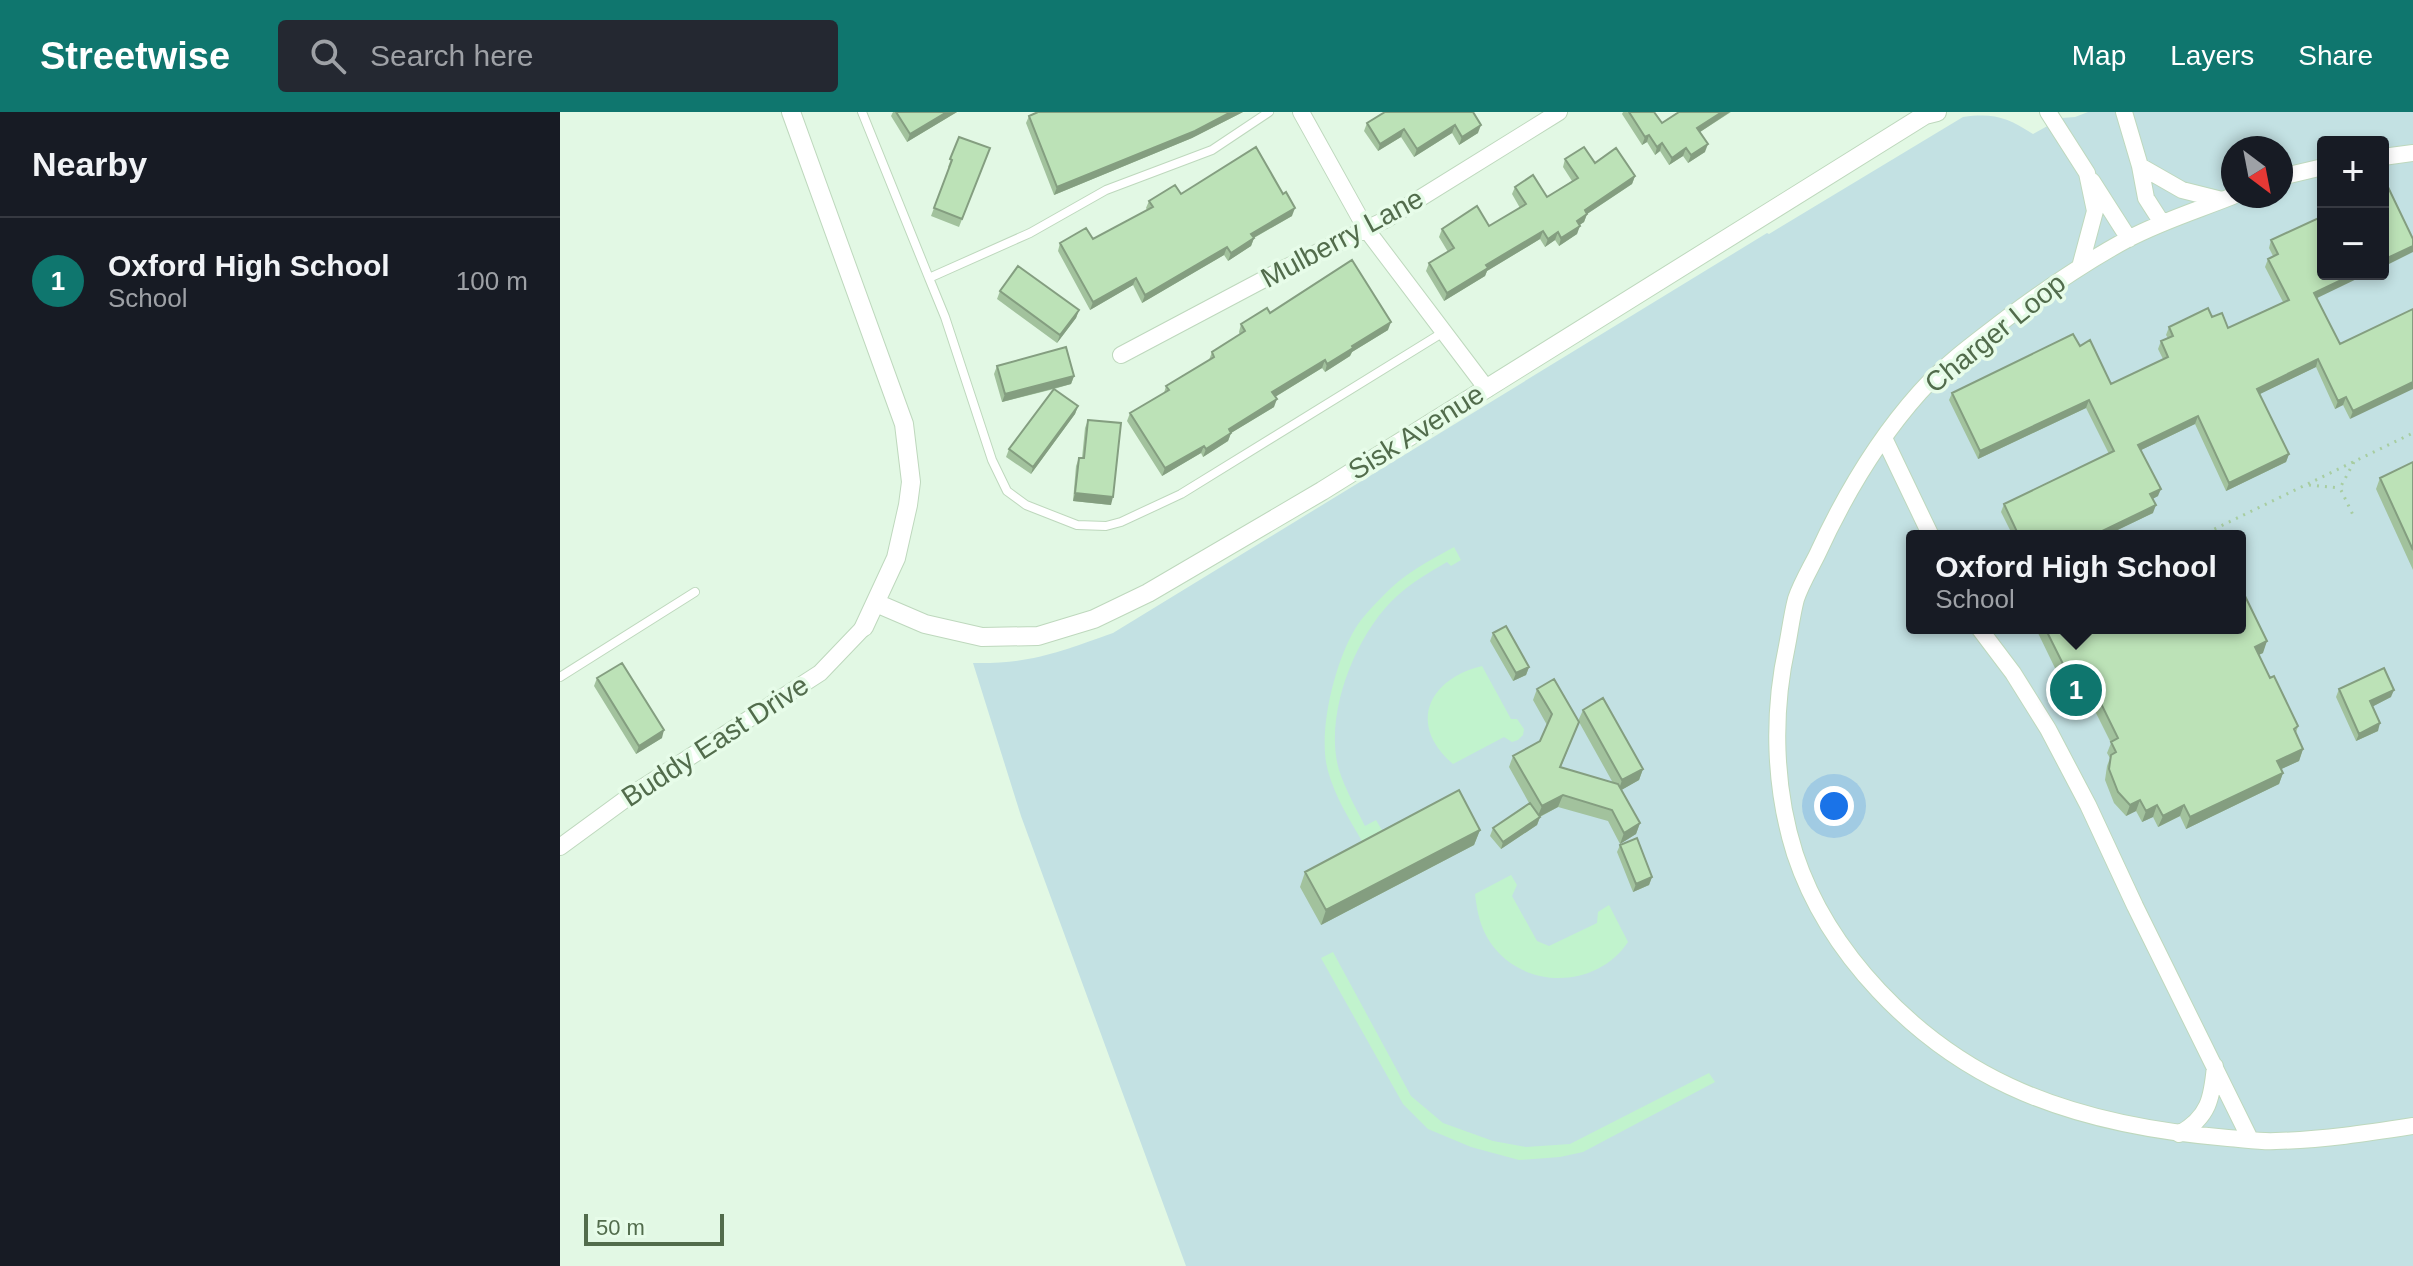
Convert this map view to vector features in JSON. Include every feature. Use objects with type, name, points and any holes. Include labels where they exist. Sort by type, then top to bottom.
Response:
[{"type":"street","points":[[791,112],[904,424],[911,482],[908,505],[896,558],[864,627]]},
{"type":"street","points":[[1301,112],[1366,229],[1487,389]]},
{"type":"street","name":"Mulberry Lane","points":[[1121,355],[1366,229],[1559,112]]},
{"type":"street","points":[[2048,112],[2129,239]]},
{"type":"street","points":[[2124,112],[2146,198],[2162,223]]},
{"type":"street","name":"Sisk Avenue","points":[[876,603],[925,624],[982,637],[1038,636],[1094,619],[1148,593],[1487,389],[1930,113]]},
{"type":"street","points":[[2389,156],[2413,153]]},
{"type":"street","points":[[2140,166],[2182,190],[2221,197]]},
{"type":"street","points":[[2293,174],[2317,168]]},
{"type":"street","points":[[2080,267],[2095,211],[2087,173]]},
{"type":"street","name":"Charger Loop","points":[[2221,201],[2162,223],[2080,267],[1971,345],[1922,390],[1884,438],[1839,507],[1797,598],[1781,674],[1777,740],[1785,809],[1796,856],[1824,917],[1857,966],[1901,1013],[1943,1049],[2010,1087],[2092,1116],[2179,1134],[2272,1142],[2338,1138],[2413,1126]]},
{"type":"street","points":[[1884,438],[1928,530]]},
{"type":"street","name":"Buddy East Drive","points":[[560,847],[579,830],[631,795],[820,673],[864,627]]},
{"type":"street","points":[[1984,634],[2013,673],[2064,760],[2250,1139]]},
{"type":"street","points":[[2179,1134],[2196,1124],[2207,1107],[2213,1091],[2215,1065]]},
{"type":"lane","points":[[862,112],[945,317],[992,460],[1007,491],[1026,505],[1077,525],[1106,526],[1121,522],[1181,494],[1442,333]]},
{"type":"lane","points":[[929,278],[1030,233],[1106,190],[1212,150],[1269,112]]},
{"type":"lane","points":[[560,677],[695,592]]},
{"type":"path","points":[[2212,530],[2413,433]]},
{"type":"path","points":[[2340,488],[2354,462]]},
{"type":"path","points":[[2306,485],[2340,488]]},
{"type":"path","points":[[2340,488],[2354,517]]},
{"type":"shaded area","points":[[2088,112],[2413,112],[2413,1266],[1186,1266],[1021,816],[973,663],[1029,659],[1113,633],[1767,233],[1963,117],[2000,118],[2033,134],[2062,118]]},
{"type":"sand","points":[[1454,547],[1461,560],[1451,566],[1447,562],[1421,578],[1382,612],[1368,631],[1347,676],[1336,725],[1335,748],[1339,770],[1365,826],[1376,820],[1383,832],[1363,843],[1335,790],[1325,755],[1326,718],[1335,678],[1348,643],[1368,611],[1408,575]]},
{"type":"sand","points":[[1482,666],[1511,719],[1517,719],[1524,729],[1523,735],[1512,742],[1504,737],[1453,764],[1439,749],[1431,734],[1428,719],[1430,705],[1448,681]]},
{"type":"sand","points":[[1511,875],[1517,885],[1512,896],[1537,941],[1549,946],[1597,923],[1598,912],[1609,905],[1628,942],[1614,958],[1579,976],[1539,976],[1521,969],[1504,958],[1490,942],[1480,919],[1475,894]]},
{"type":"sand","points":[[1333,952],[1411,1096],[1443,1123],[1493,1141],[1526,1147],[1570,1144],[1709,1073],[1715,1082],[1583,1152],[1519,1160],[1471,1147],[1428,1129],[1403,1104],[1321,958]]},
{"type":"building","points":[[896,112],[947,112],[910,134]]},
{"type":"building","points":[[1038,112],[1231,112],[1195,131],[1057,187],[1029,116]]},
{"type":"building","points":[[1385,112],[1473,112],[1481,125],[1462,137],[1455,125],[1417,149],[1404,129],[1380,144],[1367,123]]},
{"type":"building","points":[[1629,112],[1654,112],[1662,123],[1679,112],[1722,112],[1697,128],[1708,144],[1691,155],[1686,148],[1672,158],[1662,143],[1657,147],[1649,135],[1645,137]]},
{"type":"building","points":[[959,137],[990,148],[962,219],[934,208]]},
{"type":"building","points":[[1256,147],[1283,194],[1286,192],[1295,208],[1251,234],[1254,238],[1231,253],[1227,247],[1145,295],[1136,278],[1093,302],[1060,243],[1086,228],[1093,239],[1153,207],[1149,201],[1175,185],[1181,194]]},
{"type":"building","points":[[1584,147],[1595,163],[1616,148],[1635,176],[1585,210],[1587,214],[1577,221],[1580,226],[1561,238],[1558,232],[1548,239],[1543,231],[1447,293],[1429,263],[1454,248],[1442,229],[1477,206],[1489,226],[1526,204],[1515,187],[1533,175],[1547,197],[1578,178],[1565,159]]},
{"type":"building","points":[[2389,189],[2413,239],[2413,246],[2389,257]]},
{"type":"building","points":[[2317,219],[2317,280],[2341,280],[2314,293],[2340,344],[2413,309],[2413,382],[2353,411],[2346,397],[2338,401],[2318,359],[2257,389],[2289,454],[2229,483],[2198,416],[2138,445],[2161,489],[2150,494],[2156,505],[2104,530],[2016,530],[2004,504],[2114,451],[2089,400],[1980,451],[1952,393],[2073,334],[2080,346],[2090,340],[2111,384],[2168,357],[2161,341],[2173,336],[2169,327],[2208,308],[2212,317],[2222,313],[2228,328],[2289,300],[2268,259],[2278,254],[2271,240]]},
{"type":"building","points":[[1352,260],[1391,322],[1327,364],[1325,360],[1272,392],[1277,399],[1229,429],[1231,433],[1206,449],[1204,446],[1165,468],[1130,413],[1169,390],[1166,386],[1214,357],[1212,352],[1245,331],[1241,324],[1267,308],[1270,313]]},
{"type":"building","points":[[1018,266],[1079,310],[1060,335],[1000,291]]},
{"type":"building","points":[[1066,347],[1074,376],[1005,394],[997,366]]},
{"type":"building","points":[[1054,389],[1078,406],[1033,467],[1009,449]]},
{"type":"building","points":[[1088,420],[1121,423],[1113,497],[1075,493],[1079,458],[1084,458]]},
{"type":"building","points":[[2413,462],[2413,550],[2380,478]]},
{"type":"building","points":[[2246,598],[2267,641],[2255,647],[2270,678],[2274,676],[2298,726],[2294,729],[2303,749],[2277,761],[2283,773],[2190,817],[2184,805],[2163,816],[2157,805],[2146,811],[2140,800],[2130,805],[2118,792],[2109,769],[2111,755],[2116,752],[2111,742],[2118,738],[2089,679],[2074,686],[2048,634],[2246,634]]},
{"type":"building","points":[[1506,626],[1529,667],[1516,673],[1493,633]]},
{"type":"building","points":[[622,663],[664,730],[639,746],[597,678]]},
{"type":"building","points":[[2384,668],[2394,690],[2370,701],[2380,723],[2359,734],[2339,689]]},
{"type":"building","points":[[1554,679],[1579,722],[1560,767],[1618,784],[1640,823],[1624,833],[1612,810],[1563,795],[1542,806],[1513,756],[1540,741],[1552,714],[1537,689]]},
{"type":"building","points":[[1603,698],[1643,769],[1622,780],[1583,710]]},
{"type":"building","points":[[1459,790],[1480,830],[1326,910],[1305,872]]},
{"type":"building","points":[[1530,803],[1540,817],[1503,842],[1493,828]]},
{"type":"building","points":[[1637,838],[1652,877],[1636,884],[1620,845]]},
{"type":"place","name":"Oxford High School","points":[[2076,690]]}]
